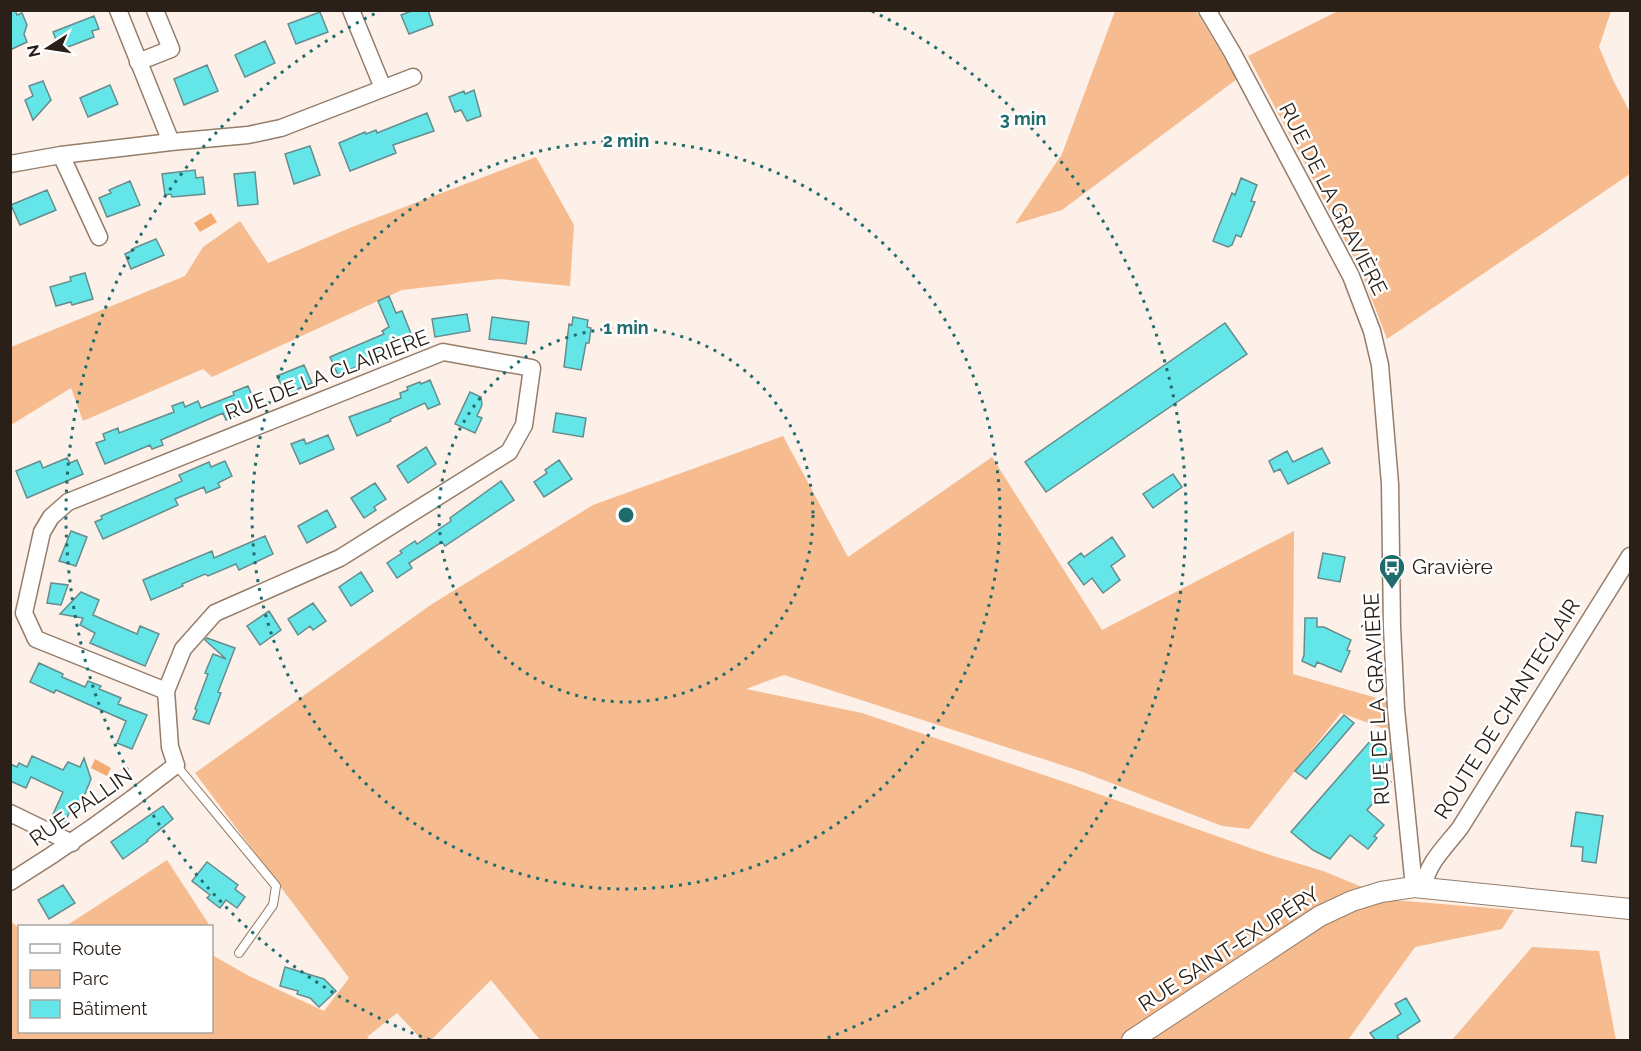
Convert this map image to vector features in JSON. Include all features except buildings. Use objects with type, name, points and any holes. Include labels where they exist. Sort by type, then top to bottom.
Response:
[{"type":"street","points":[[118,10],[171,142]]},
{"type":"street","points":[[138,62],[171,49],[155,10]]},
{"type":"street","points":[[351,10],[383,88]]},
{"type":"street","name":"RUE DE LA GRAVIÈRE","points":[[1207,10],[1232,52],[1351,276],[1372,331],[1384,396],[1390,484],[1392,627],[1396,709],[1419,887]]},
{"type":"street","points":[[11,161],[248,135],[281,128],[413,77]]},
{"type":"street","points":[[61,155],[99,237]]},
{"type":"street","name":"RUE DE LA CLAIRIÈRE","points":[[166,691],[36,639],[24,613],[42,532],[51,517],[68,502],[443,352],[532,368],[524,425],[509,452],[340,558],[214,613],[183,649],[166,691],[170,747],[176,765]]},
{"type":"street","name":"ROUTE DE CHANTECLAIR","points":[[1419,887],[1435,860],[1460,828],[1630,556]]},
{"type":"street","name":"RUE PALLIN","points":[[10,882],[125,806],[176,765]]},
{"type":"street","points":[[10,813],[72,843]]},
{"type":"street","name":"RUE SAINT-EXUPÉRY","points":[[1132,1041],[1320,916],[1352,901],[1381,892],[1419,887],[1630,909]]},
{"type":"lane","points":[[176,765],[276,886],[273,905],[239,953]]},
{"type":"green space","points":[[1115,11],[1196,11],[1237,79],[1062,210],[1015,224],[1062,154]]},
{"type":"green space","points":[[1338,11],[1611,11],[1599,47],[1630,112],[1630,174],[1387,339],[1361,271],[1248,56]]},
{"type":"green space","points":[[536,157],[574,225],[570,286],[499,279],[402,290],[212,377],[203,369],[83,421],[71,388],[11,425],[11,347],[185,276],[203,247],[240,221],[268,263],[352,227]]},
{"type":"green space","points":[[783,436],[848,557],[992,457],[1102,630],[1294,531],[1293,674],[1387,701],[1390,731],[1341,713],[1249,829],[1222,826],[1080,771],[784,675],[746,689],[862,713],[1267,854],[1323,871],[1394,900],[1514,910],[1502,929],[1415,947],[1348,1040],[540,1040],[491,980],[431,1040],[422,1040],[397,1013],[367,1037],[370,1040],[11,1040],[10,921],[18,927],[18,1033],[213,1033],[213,956],[249,976],[324,1011],[349,978],[195,773],[432,604],[593,505]]},
{"type":"green space","points":[[167,860],[209,925],[68,925]]},
{"type":"green space","points":[[1532,947],[1599,951],[1616,1040],[1452,1040]]},
{"type":"shaded area","points":[[211,213],[217,222],[200,232],[194,223]]},
{"type":"shaded area","points":[[95,759],[111,768],[107,776],[91,768]]},
{"type":"place","name":"Gravière","points":[[1392,590]]}]
